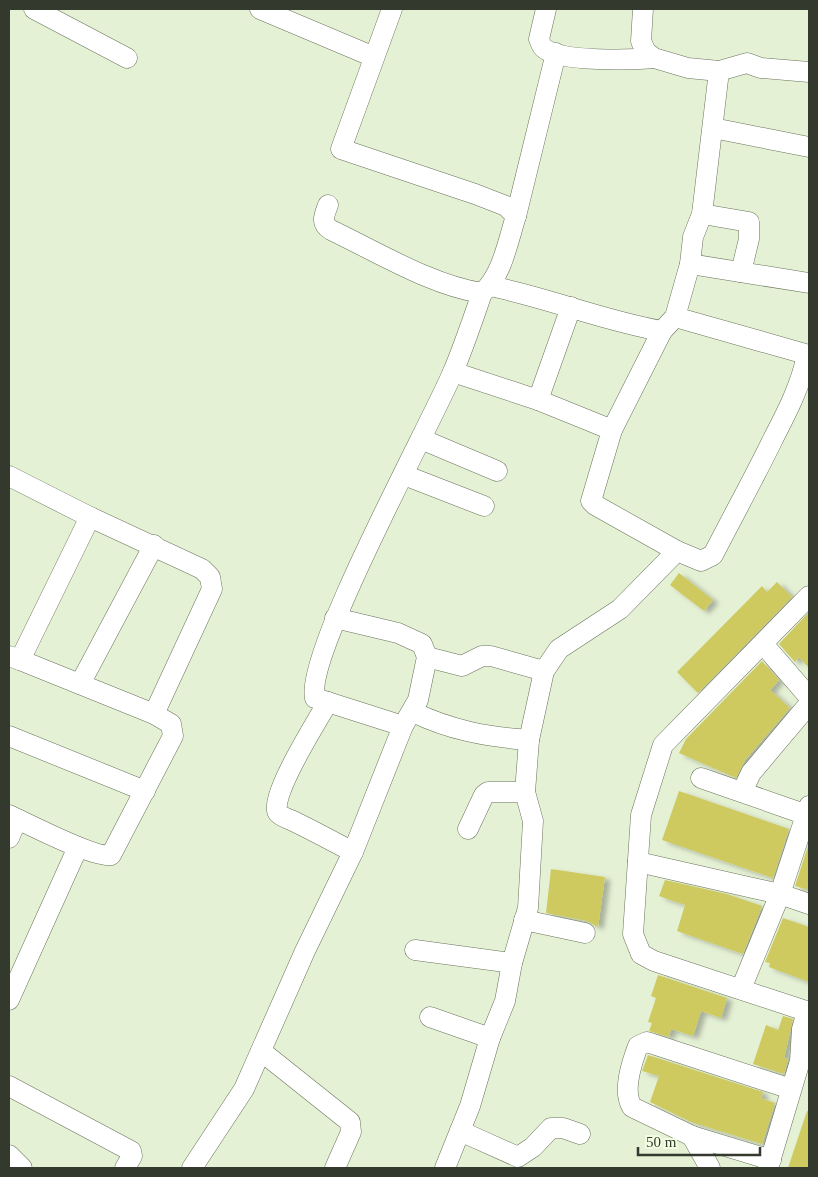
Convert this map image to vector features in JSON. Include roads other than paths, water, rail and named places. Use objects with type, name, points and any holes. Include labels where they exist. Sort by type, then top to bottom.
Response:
[{"type":"street","points":[[34,9],[127,58]]},
{"type":"street","points":[[260,9],[374,57]]},
{"type":"street","points":[[392,9],[341,149],[475,194],[506,206],[516,216]]},
{"type":"street","points":[[546,9],[539,39],[544,48],[556,53],[630,60],[654,58]]},
{"type":"street","points":[[643,9],[641,42],[646,52],[654,58],[688,68],[719,71],[747,63],[761,68],[809,72]]},
{"type":"street","points":[[529,740],[496,738],[438,724],[328,702],[315,698],[313,690],[336,618],[453,372],[486,290],[499,267],[516,216],[556,53]]},
{"type":"street","points":[[328,205],[323,220],[325,226],[444,284],[529,294],[571,307],[669,324],[808,355],[803,374],[792,400],[713,555],[701,561],[678,551],[594,505],[591,501],[612,430],[669,324],[690,264],[693,237],[702,214],[719,71]]},
{"type":"street","points":[[713,128],[809,147]]},
{"type":"street","points":[[702,214],[749,222],[749,239],[741,272]]},
{"type":"street","points":[[690,264],[809,283]]},
{"type":"street","points":[[538,400],[571,307]]},
{"type":"street","points":[[453,372],[538,400],[612,430]]},
{"type":"street","points":[[421,439],[497,471]]},
{"type":"street","points":[[404,475],[484,506]]},
{"type":"street","points":[[9,476],[90,517],[154,545],[202,569],[210,577],[212,590],[154,714]]},
{"type":"street","points":[[9,838],[13,817],[78,847],[104,856],[111,855],[173,736],[171,724],[154,714],[15,658],[90,517]]},
{"type":"street","points":[[80,684],[154,545]]},
{"type":"street","points":[[445,1168],[470,1106],[490,1038],[505,1001],[512,963],[528,908],[532,821],[525,792],[529,740],[544,671],[559,650],[620,609],[678,551]]},
{"type":"street","points":[[792,1089],[647,1042],[641,1043],[635,1053],[628,1100],[639,1112],[692,1136],[770,1164],[792,1089],[800,1061],[802,1028],[808,1012],[654,961],[641,954],[633,934],[641,815],[663,745],[764,645],[809,596]]},
{"type":"street","points":[[192,1168],[244,1090],[352,852],[424,681],[427,657],[422,644],[398,633],[336,618]]},
{"type":"street","points":[[764,645],[809,697]]},
{"type":"street","points":[[427,657],[462,666],[482,656],[491,656],[544,671]]},
{"type":"street","points":[[328,702],[286,778],[276,801],[276,809],[278,814],[352,852]]},
{"type":"street","points":[[742,792],[751,773],[809,704]]},
{"type":"street","points":[[9,736],[145,791]]},
{"type":"street","points":[[701,778],[742,792],[808,810],[780,894],[742,989]]},
{"type":"street","points":[[468,829],[484,795],[488,792],[525,792]]},
{"type":"street","points":[[9,1000],[78,847]]},
{"type":"street","points":[[638,862],[780,894],[809,904]]},
{"type":"street","points":[[524,920],[585,934]]},
{"type":"street","points":[[415,950],[512,963]]},
{"type":"street","points":[[430,1016],[490,1038]]},
{"type":"street","points":[[261,1051],[350,1122],[351,1132],[335,1168]]},
{"type":"street","points":[[9,1086],[131,1151],[132,1156],[125,1168]]},
{"type":"street","points":[[460,1131],[518,1157],[533,1148],[550,1128],[563,1128],[580,1134]]},
{"type":"street","points":[[692,1136],[710,1168]]},
{"type":"street","points":[[9,1155],[22,1168]]}]
